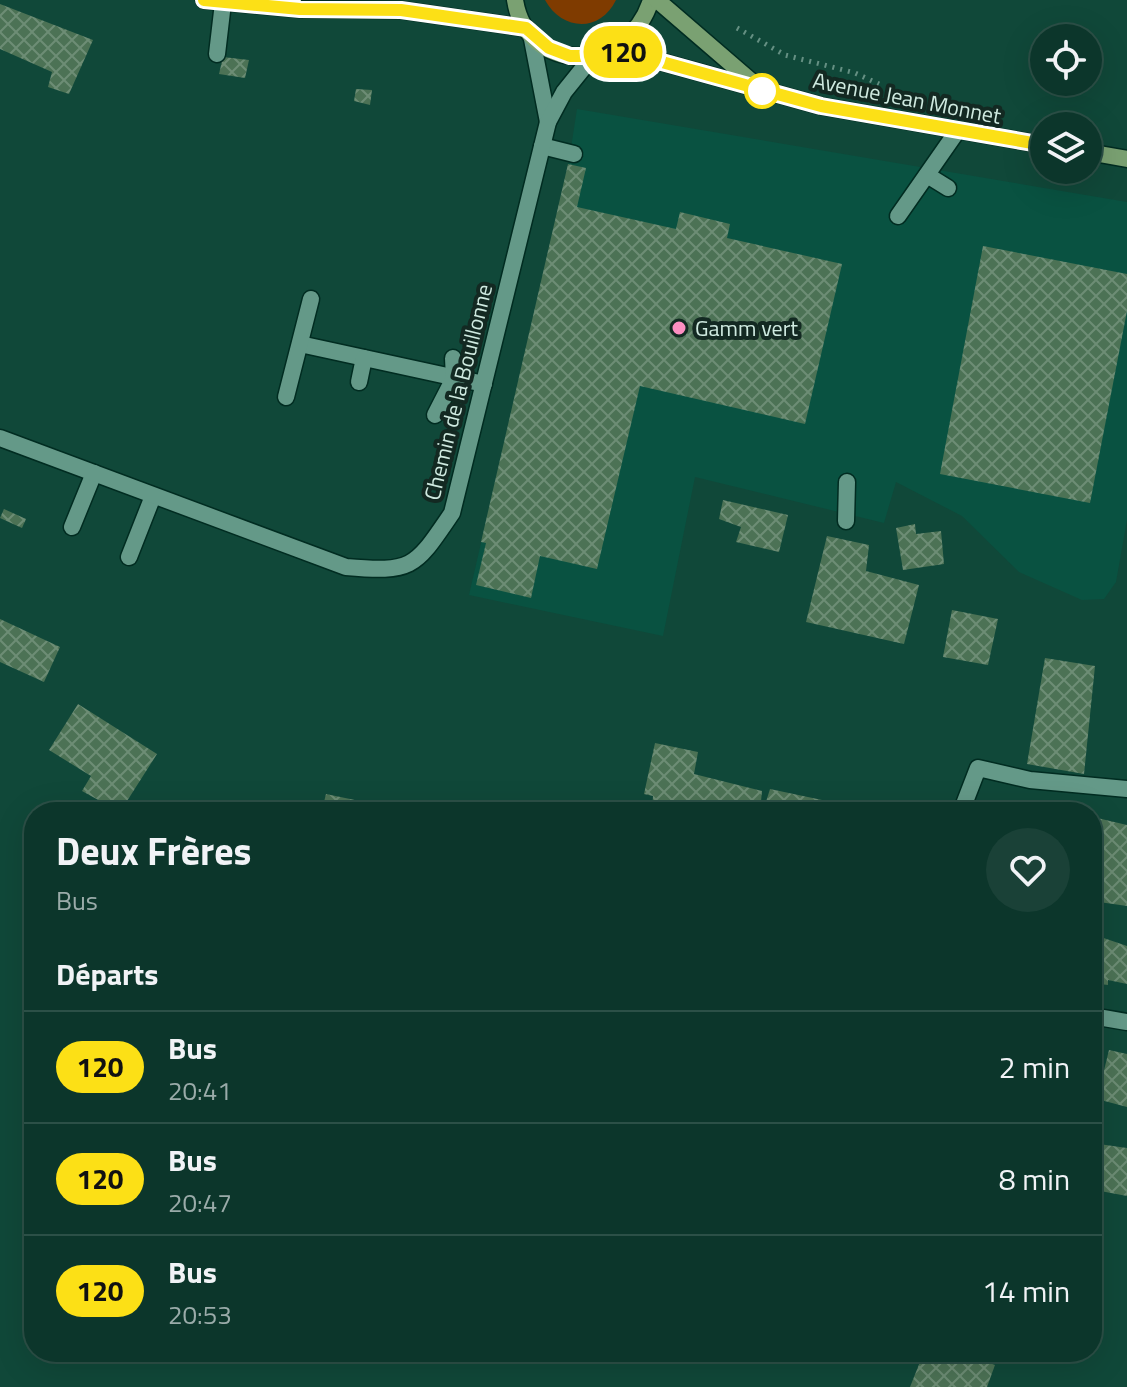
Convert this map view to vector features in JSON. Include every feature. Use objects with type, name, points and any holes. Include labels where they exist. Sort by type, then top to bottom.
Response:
[{"type":"main road","points":[[204,0],[300,9],[401,10],[529,31],[559,52],[593,56],[615,49],[633,36],[646,17],[651,0]]},
{"type":"main road","points":[[401,10],[427,0]]},
{"type":"main road","points":[[515,0],[529,31]]},
{"type":"main road","name":"Avenue Jean Monnet","points":[[657,0],[762,91]]},
{"type":"main road","name":"Avenue Jean Monnet","points":[[615,49],[821,106],[1030,143]]},
{"type":"main road","points":[[1102,155],[1127,159]]},
{"type":"street","points":[[217,54],[223,3]]},
{"type":"street","name":"Chemin de la Bouillonne","points":[[529,31],[548,122]]},
{"type":"street","name":"Chemin de la Bouillonne","points":[[1,440],[346,567],[387,571],[421,558],[452,513],[548,122],[564,92],[593,56]]},
{"type":"street","points":[[898,216],[958,130]]},
{"type":"street","points":[[542,146],[574,154]]},
{"type":"street","points":[[927,175],[948,188]]},
{"type":"street","points":[[286,397],[311,299]]},
{"type":"street","points":[[300,344],[364,358],[402,360],[454,378],[484,384]]},
{"type":"street","points":[[359,382],[364,358]]},
{"type":"street","points":[[435,415],[454,378],[453,358]]},
{"type":"street","points":[[72,527],[94,473]]},
{"type":"street","points":[[846,521],[847,482]]},
{"type":"street","points":[[129,557],[153,496]]},
{"type":"street","points":[[965,802],[978,768],[1030,780],[1127,789]]},
{"type":"street","points":[[1102,1018],[1127,1022]]},
{"type":"path","points":[[734,26],[785,55],[855,73],[892,91]]},
{"type":"shaded area","points":[[545,0],[616,0],[601,18],[581,24],[561,18]]},
{"type":"shaded area","points":[[577,109],[1127,202],[1127,520],[1116,582],[1104,599],[1082,600],[1019,572],[962,516],[896,482],[884,523],[695,477],[663,636],[469,595],[568,167]]},
{"type":"building","points":[[0,4],[93,40],[69,94],[48,87],[52,72],[0,49]]},
{"type":"building","points":[[223,57],[249,60],[245,78],[219,74]]},
{"type":"building","points":[[356,89],[372,90],[370,105],[354,101]]},
{"type":"building","name":"Gamm vert","points":[[568,164],[586,168],[577,207],[676,229],[680,212],[730,224],[727,238],[842,264],[805,424],[640,386],[597,569],[540,556],[531,598],[476,585],[486,543],[481,542]]},
{"type":"building","points":[[983,246],[1127,274],[1127,311],[1090,503],[940,474]]},
{"type":"building","points":[[723,500],[788,515],[779,552],[736,542],[741,527],[719,519]]},
{"type":"building","points":[[4,509],[26,519],[22,528],[0,518]]},
{"type":"building","points":[[915,524],[916,534],[941,531],[944,564],[903,570],[896,528]]},
{"type":"building","points":[[827,536],[869,545],[866,571],[919,585],[904,644],[806,622]]},
{"type":"building","points":[[952,610],[998,619],[988,665],[943,657]]},
{"type":"building","points":[[0,619],[60,647],[44,682],[0,662]]},
{"type":"building","points":[[1045,658],[1095,666],[1084,774],[1027,764]]},
{"type":"building","points":[[78,704],[157,754],[126,802],[102,802],[82,791],[91,776],[49,750]]},
{"type":"building","points":[[655,743],[698,752],[694,774],[762,791],[761,802],[653,802],[653,796],[644,794]]},
{"type":"building","points":[[770,789],[831,802],[766,802]]},
{"type":"building","points":[[326,794],[364,802],[324,802]]},
{"type":"building","points":[[1102,819],[1127,825],[1127,906],[1102,902]]},
{"type":"building","points":[[1102,937],[1127,946],[1127,984],[1108,980],[1108,985],[1102,984]]},
{"type":"building","points":[[1109,1050],[1127,1054],[1127,1107],[1102,1100],[1102,1079]]},
{"type":"building","points":[[1102,1144],[1127,1148],[1127,1196],[1102,1191]]},
{"type":"building","points":[[920,1362],[987,1362],[995,1365],[987,1387],[910,1387]]},
{"type":"bus line","name":"120","points":[[204,0],[300,9],[401,10],[526,28],[549,48],[570,56],[593,56],[615,49],[678,69],[821,106],[1030,143]]},
{"type":"place","name":"Gamm vert","points":[[679,328]]}]
